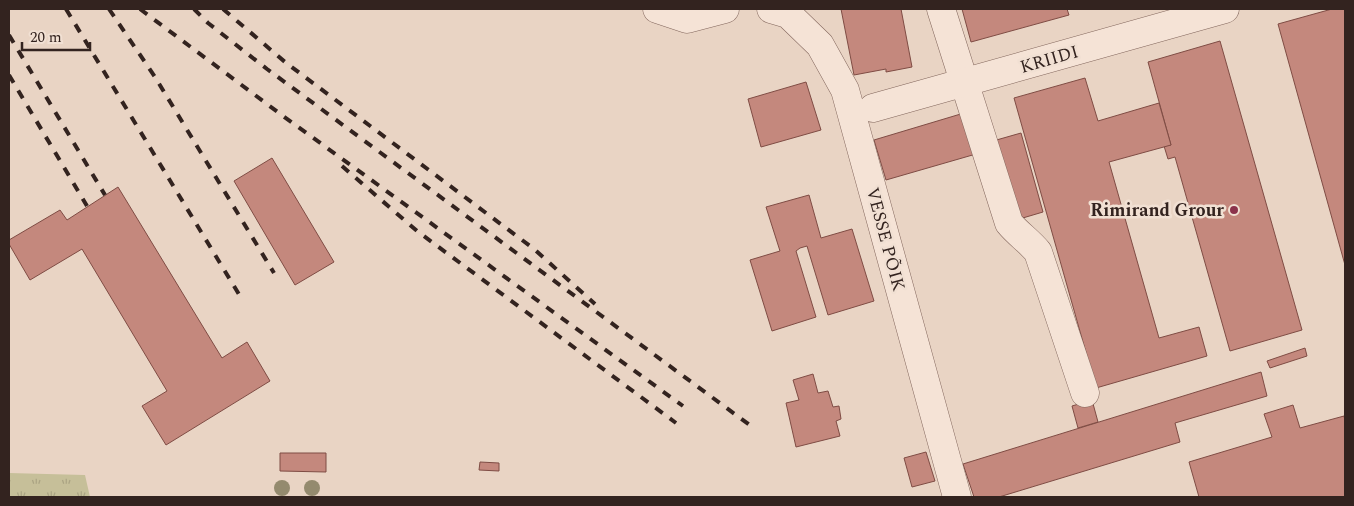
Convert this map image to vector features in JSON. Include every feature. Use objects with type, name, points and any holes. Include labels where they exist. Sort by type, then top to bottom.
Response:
[{"type":"street","points":[[657,9],[687,20],[725,9]]},
{"type":"street","name":"VESSE PÕIK","points":[[771,9],[788,14],[820,45],[845,90],[957,497]]},
{"type":"street","points":[[941,9],[1009,223],[1038,252],[1085,394]]},
{"type":"street","name":"KRIIDI","points":[[873,108],[1225,9]]},
{"type":"green space","points":[[9,473],[85,475],[90,497],[9,497]]},
{"type":"building","points":[[841,9],[901,9],[912,67],[886,72],[886,69],[854,75]]},
{"type":"building","points":[[962,9],[1067,9],[1069,15],[971,42]]},
{"type":"building","points":[[1332,9],[1345,9],[1345,265],[1278,24]]},
{"type":"building","points":[[1220,41],[1302,330],[1230,351],[1175,157],[1168,159],[1164,146],[1171,145],[1148,62]]},
{"type":"building","points":[[1085,78],[1098,121],[1159,103],[1171,145],[1109,162],[1159,338],[1199,327],[1207,356],[1096,388],[1014,98]]},
{"type":"building","points":[[806,82],[821,130],[761,147],[748,99]]},
{"type":"building","points":[[964,113],[976,154],[886,180],[874,140]]},
{"type":"building","points":[[1021,133],[1043,212],[1016,220],[993,141]]},
{"type":"building","points":[[272,158],[334,262],[295,285],[234,181]]},
{"type":"building","points":[[118,187],[222,358],[247,342],[270,381],[166,445],[142,406],[167,391],[82,249],[30,280],[9,244],[9,240],[60,210],[67,220]]},
{"type":"building","points":[[809,195],[821,238],[852,229],[874,301],[828,315],[807,246],[800,248],[796,251],[816,317],[772,331],[750,260],[780,251],[766,207]]},
{"type":"building","points":[[1305,348],[1307,356],[1270,368],[1267,361]]},
{"type":"building","points":[[1261,372],[1267,396],[1175,423],[1180,442],[999,497],[974,497],[963,464]]},
{"type":"building","points":[[813,374],[818,393],[828,391],[833,407],[839,406],[841,419],[836,421],[840,436],[796,447],[786,403],[799,400],[793,380]]},
{"type":"building","points":[[1092,400],[1098,422],[1078,428],[1072,406]]},
{"type":"building","points":[[1293,405],[1300,428],[1344,416],[1345,497],[1199,497],[1189,462],[1272,437],[1264,414]]},
{"type":"building","points":[[926,452],[935,481],[912,487],[904,458]]},
{"type":"building","points":[[280,453],[326,453],[326,472],[280,471]]},
{"type":"building","points":[[480,462],[499,463],[499,471],[479,470]]},
{"type":"railway","points":[[66,9],[240,296]]},
{"type":"railway","points":[[109,9],[155,77],[274,273]]},
{"type":"railway","points":[[140,9],[283,116],[683,406]]},
{"type":"railway","points":[[194,9],[208,23],[267,69],[751,426]]},
{"type":"railway","points":[[223,9],[285,62],[534,249],[595,304]]},
{"type":"railway","points":[[9,35],[105,195]]},
{"type":"railway","points":[[9,75],[87,206]]},
{"type":"railway","points":[[342,166],[417,231],[676,423]]},
{"type":"place","name":"Rimirand Grour","points":[[1234,210]]}]
